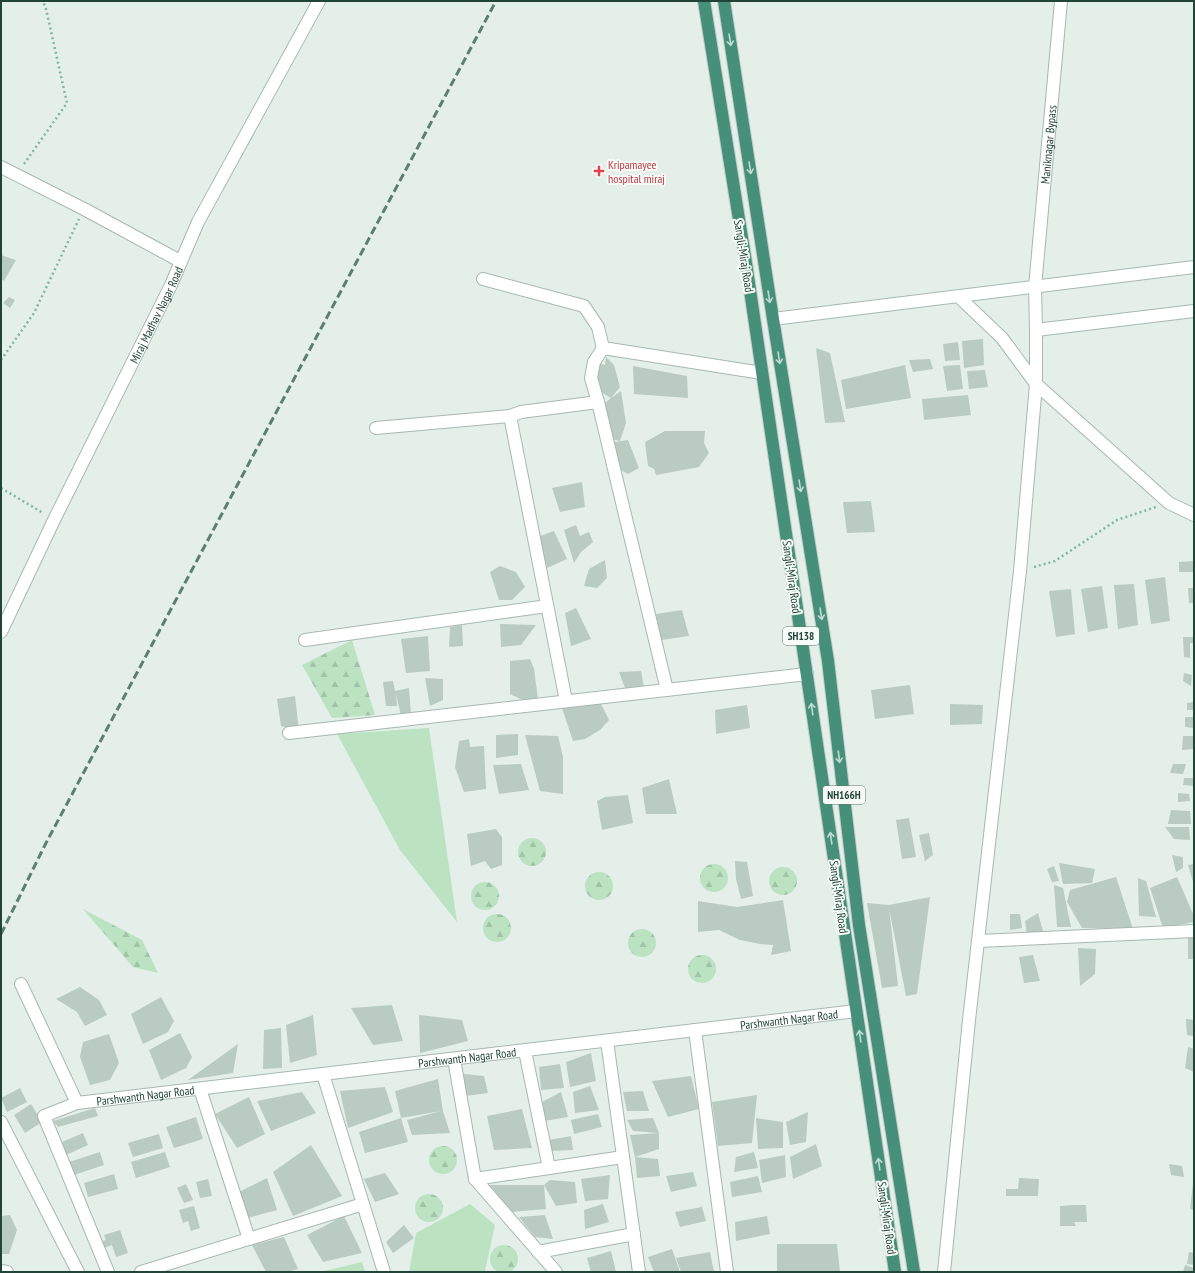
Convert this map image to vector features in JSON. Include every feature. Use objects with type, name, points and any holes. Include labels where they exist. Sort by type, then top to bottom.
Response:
[{"type":"highway","name":"Sangli-Miraj Road","points":[[704,1],[762,374],[895,1272]]},
{"type":"highway","name":"Sangli-Miraj Road","points":[[724,1],[828,661],[859,925],[914,1272]]},
{"type":"street","name":"Miraj Madhav Nagar Road","points":[[1,632],[54,520],[171,285],[180,261],[202,215],[319,1]]},
{"type":"street","name":"Maniknagar Bypass","points":[[1036,330],[1035,287],[1061,1]]},
{"type":"street","points":[[1,167],[84,209],[180,261]]},
{"type":"street","points":[[773,319],[1194,267]]},
{"type":"street","points":[[483,279],[584,306],[598,327],[603,348],[594,362],[591,378],[666,690]]},
{"type":"street","points":[[959,297],[1002,338],[1036,384],[1169,503],[1194,515]]},
{"type":"street","points":[[944,1272],[969,1020],[1020,571],[1036,384],[1036,330],[1194,310]]},
{"type":"street","points":[[603,348],[762,374]]},
{"type":"street","points":[[376,428],[510,416],[521,412],[598,402]]},
{"type":"street","points":[[510,416],[566,701]]},
{"type":"street","points":[[305,640],[547,606]]},
{"type":"street","points":[[289,733],[807,674]]},
{"type":"street","points":[[978,941],[1194,931]]},
{"type":"street","points":[[20,984],[78,1104]]},
{"type":"street","name":"Parshwanth Nagar Road","points":[[108,1272],[44,1116],[78,1104],[856,1011]]},
{"type":"street","points":[[695,1030],[727,1272]]},
{"type":"street","points":[[607,1041],[639,1272]]},
{"type":"street","points":[[525,1051],[549,1168]]},
{"type":"street","points":[[454,1059],[475,1179],[556,1272]]},
{"type":"street","points":[[323,1074],[384,1272]]},
{"type":"street","points":[[200,1089],[249,1239]]},
{"type":"street","points":[[1,1122],[78,1272]]},
{"type":"street","points":[[475,1179],[623,1157]]},
{"type":"street","points":[[141,1272],[363,1204]]},
{"type":"street","points":[[538,1252],[634,1234]]},
{"type":"street","points":[[1,1271],[7,1272]]},
{"type":"path","points":[[17,175],[67,103],[43,1]]},
{"type":"path","points":[[1,360],[34,313],[84,209]]},
{"type":"path","points":[[1,488],[54,520]]},
{"type":"path","points":[[1020,571],[1055,561],[1117,520],[1169,503]]},
{"type":"green space","points":[[352,640],[375,715],[332,718],[302,665]]},
{"type":"green space","points":[[429,728],[457,922],[400,850],[337,734]]},
{"type":"green space","points":[[532,838],[542,842],[546,852],[542,862],[532,866],[522,862],[518,852],[522,842]]},
{"type":"green space","points":[[714,864],[724,868],[728,878],[724,888],[714,892],[704,888],[700,878],[704,868]]},
{"type":"green space","points":[[783,867],[793,871],[797,881],[793,891],[783,895],[773,891],[769,881],[773,871]]},
{"type":"green space","points":[[599,872],[609,876],[613,886],[609,896],[599,900],[589,896],[585,886],[589,876]]},
{"type":"green space","points":[[485,882],[495,886],[499,896],[495,906],[485,910],[475,906],[471,896],[475,886]]},
{"type":"green space","points":[[83,909],[142,940],[158,973],[133,967]]},
{"type":"green space","points":[[497,914],[507,918],[511,928],[507,938],[497,942],[487,938],[483,928],[487,918]]},
{"type":"green space","points":[[642,929],[652,933],[656,943],[652,953],[642,957],[632,953],[628,943],[632,933]]},
{"type":"green space","points":[[702,955],[712,959],[716,969],[712,979],[702,983],[692,979],[688,969],[692,959]]},
{"type":"green space","points":[[443,1146],[453,1150],[457,1160],[453,1170],[443,1174],[433,1170],[429,1160],[433,1150]]},
{"type":"green space","points":[[429,1194],[439,1198],[443,1208],[439,1218],[429,1222],[419,1218],[415,1208],[419,1198]]},
{"type":"green space","points":[[470,1204],[495,1225],[485,1271],[409,1272],[416,1233]]},
{"type":"green space","points":[[504,1245],[514,1249],[518,1259],[514,1269],[504,1273],[494,1269],[490,1259],[494,1249]]},
{"type":"green space","points":[[362,1262],[365,1272],[320,1272]]},
{"type":"building","points":[[1,255],[16,260],[4,281],[1,279]]},
{"type":"building","points":[[9,297],[15,300],[10,308],[3,303]]},
{"type":"building","points":[[983,339],[984,365],[964,368],[962,341]]},
{"type":"building","points":[[958,342],[960,360],[945,361],[943,344]]},
{"type":"building","points":[[816,348],[830,353],[845,422],[825,423]]},
{"type":"building","points":[[606,357],[614,365],[620,387],[611,398],[601,392],[591,378],[594,362],[605,365]]},
{"type":"building","points":[[930,359],[933,369],[913,372],[909,360]]},
{"type":"building","points":[[905,365],[911,398],[846,409],[841,380]]},
{"type":"building","points":[[960,365],[963,389],[947,391],[943,366]]},
{"type":"building","points":[[633,366],[687,376],[688,398],[634,394]]},
{"type":"building","points":[[985,370],[988,387],[969,389],[967,371]]},
{"type":"building","points":[[621,391],[626,423],[620,441],[607,438],[600,407]]},
{"type":"building","points":[[968,395],[971,415],[924,420],[922,399]]},
{"type":"building","points":[[665,431],[705,431],[704,443],[709,453],[699,467],[656,475],[654,469],[648,466],[645,442]]},
{"type":"building","points":[[628,440],[639,468],[628,474],[614,466],[608,443]]},
{"type":"building","points":[[582,482],[585,507],[560,512],[552,488]]},
{"type":"building","points":[[871,501],[875,532],[847,533],[843,502]]},
{"type":"building","points":[[576,525],[580,536],[589,532],[593,542],[581,552],[574,563],[564,530]]},
{"type":"building","points":[[554,531],[567,559],[547,568],[540,536]]},
{"type":"building","points":[[605,560],[607,578],[597,588],[584,586],[589,569]]},
{"type":"building","points":[[1194,561],[1194,572],[1179,572],[1179,562]]},
{"type":"building","points":[[500,566],[516,572],[525,587],[512,600],[499,600],[490,572]]},
{"type":"building","points":[[1165,577],[1170,621],[1151,624],[1145,580]]},
{"type":"building","points":[[1134,584],[1138,625],[1118,629],[1114,585]]},
{"type":"building","points":[[1102,586],[1108,628],[1088,632],[1081,589]]},
{"type":"building","points":[[1188,588],[1194,588],[1194,603],[1189,603]]},
{"type":"building","points":[[1071,589],[1075,634],[1056,637],[1049,591]]},
{"type":"building","points":[[576,608],[591,639],[571,646],[565,613]]},
{"type":"building","points":[[682,610],[689,636],[661,640],[656,614]]},
{"type":"building","points":[[500,624],[536,625],[521,645],[501,647]]},
{"type":"building","points":[[462,625],[463,646],[449,647],[450,627]]},
{"type":"building","points":[[428,636],[430,671],[406,673],[401,639]]},
{"type":"building","points":[[1183,637],[1194,637],[1194,643],[1190,643],[1190,658],[1184,657]]},
{"type":"building","points":[[530,659],[534,669],[538,699],[527,702],[510,694],[510,661]]},
{"type":"building","points":[[641,671],[644,687],[625,688],[619,672]]},
{"type":"building","points":[[1184,673],[1192,675],[1191,686],[1183,681]]},
{"type":"building","points":[[425,678],[443,679],[443,700],[430,706]]},
{"type":"building","points":[[393,681],[395,691],[409,688],[411,715],[401,716],[396,694],[397,706],[386,706],[383,682]]},
{"type":"building","points":[[910,685],[914,714],[875,719],[871,690]]},
{"type":"building","points":[[295,696],[299,731],[281,726],[277,699]]},
{"type":"building","points":[[600,702],[609,720],[600,730],[585,739],[573,741],[562,708]]},
{"type":"building","points":[[1194,702],[1194,710],[1187,710],[1187,703]]},
{"type":"building","points":[[950,704],[983,705],[982,724],[950,725]]},
{"type":"building","points":[[747,705],[750,728],[716,734],[715,710]]},
{"type":"building","points":[[1185,717],[1194,717],[1194,728],[1185,727]]},
{"type":"building","points":[[518,734],[518,755],[496,758],[496,735]]},
{"type":"building","points":[[525,735],[558,736],[563,757],[563,794],[540,791]]},
{"type":"building","points":[[1183,736],[1194,736],[1194,749],[1182,750]]},
{"type":"building","points":[[469,739],[470,747],[484,746],[486,789],[464,792],[455,767],[459,741]]},
{"type":"building","points":[[521,764],[529,790],[499,794],[493,765]]},
{"type":"building","points":[[1173,764],[1186,764],[1183,774],[1170,773]]},
{"type":"building","points":[[1184,778],[1194,778],[1194,786],[1183,785]]},
{"type":"building","points":[[669,779],[677,814],[646,814],[642,788]]},
{"type":"building","points":[[1178,793],[1189,794],[1190,801],[1178,802]]},
{"type":"building","points":[[628,795],[633,823],[602,830],[597,801],[605,797]]},
{"type":"building","points":[[1171,810],[1190,811],[1191,824],[1168,824]]},
{"type":"building","points":[[909,818],[916,857],[902,859],[896,820]]},
{"type":"building","points":[[1165,827],[1189,827],[1190,840],[1174,839]]},
{"type":"building","points":[[496,829],[502,837],[502,865],[491,869],[485,861],[471,866],[467,834]]},
{"type":"building","points":[[929,833],[933,855],[925,861],[919,835]]},
{"type":"building","points":[[1172,855],[1183,857],[1183,868],[1176,872]]},
{"type":"building","points":[[735,861],[747,862],[753,896],[741,899],[736,879]]},
{"type":"building","points":[[1059,863],[1095,869],[1092,883],[1063,884]]},
{"type":"building","points":[[1194,864],[1194,885],[1188,865]]},
{"type":"building","points":[[1054,866],[1059,881],[1052,882],[1047,869]]},
{"type":"building","points":[[1116,877],[1133,929],[1082,928],[1067,902],[1070,890]]},
{"type":"building","points":[[1177,877],[1194,916],[1194,922],[1163,928],[1150,888]]},
{"type":"building","points":[[1138,878],[1146,881],[1156,917],[1139,916]]},
{"type":"building","points":[[1054,885],[1063,888],[1071,927],[1057,927]]},
{"type":"building","points":[[930,897],[917,994],[906,996],[889,908],[898,986],[882,988],[867,903],[889,905]]},
{"type":"building","points":[[783,900],[791,951],[771,955],[773,945],[740,940],[719,930],[698,932],[698,901],[737,907]]},
{"type":"building","points":[[1038,913],[1044,935],[1027,936],[1025,921]]},
{"type":"building","points":[[1010,914],[1020,914],[1022,928],[1010,930]]},
{"type":"building","points":[[1188,937],[1194,937],[1194,959],[1188,959]]},
{"type":"building","points":[[1078,948],[1096,949],[1095,974],[1080,986]]},
{"type":"building","points":[[1033,955],[1040,981],[1024,983],[1019,957]]},
{"type":"building","points":[[80,987],[99,1000],[107,1015],[85,1026],[77,1012],[56,999]]},
{"type":"building","points":[[161,997],[174,1021],[168,1032],[143,1044],[131,1014]]},
{"type":"building","points":[[392,1005],[403,1041],[373,1045],[351,1008]]},
{"type":"building","points":[[313,1015],[317,1055],[290,1063],[286,1025]]},
{"type":"building","points":[[419,1015],[462,1020],[468,1041],[420,1053]]},
{"type":"building","points":[[1186,1019],[1194,1020],[1194,1036],[1187,1035]]},
{"type":"building","points":[[281,1028],[282,1068],[263,1069],[264,1030]]},
{"type":"building","points":[[180,1033],[192,1057],[186,1068],[161,1080],[149,1050]]},
{"type":"building","points":[[109,1034],[119,1063],[110,1080],[90,1085],[80,1057],[83,1042]]},
{"type":"building","points":[[238,1044],[233,1073],[188,1080]]},
{"type":"building","points":[[1188,1047],[1194,1049],[1194,1072],[1185,1068]]},
{"type":"building","points":[[591,1053],[596,1081],[570,1087],[566,1062]]},
{"type":"building","points":[[560,1064],[564,1088],[541,1090],[539,1067]]},
{"type":"building","points":[[464,1074],[484,1076],[488,1093],[465,1096]]},
{"type":"building","points":[[691,1076],[699,1109],[668,1117],[652,1081]]},
{"type":"building","points":[[438,1079],[443,1111],[450,1133],[412,1135],[407,1120],[441,1111],[401,1118],[395,1091]]},
{"type":"building","points":[[590,1086],[599,1110],[575,1113],[573,1092]]},
{"type":"building","points":[[385,1087],[393,1112],[348,1128],[340,1091]]},
{"type":"building","points":[[20,1088],[27,1102],[7,1112],[1,1098]]},
{"type":"building","points":[[643,1091],[649,1111],[627,1111],[623,1092]]},
{"type":"building","points":[[302,1092],[316,1113],[271,1131],[257,1101]]},
{"type":"building","points":[[561,1092],[568,1117],[544,1121],[542,1102]]},
{"type":"building","points":[[757,1095],[752,1143],[718,1146],[712,1102]]},
{"type":"building","points":[[249,1097],[265,1134],[237,1148],[215,1114]]},
{"type":"building","points":[[31,1104],[42,1122],[25,1133],[14,1115]]},
{"type":"building","points":[[95,1108],[98,1116],[58,1127],[53,1121]]},
{"type":"building","points":[[522,1109],[532,1148],[494,1150],[487,1116]]},
{"type":"building","points":[[808,1112],[806,1142],[790,1145],[786,1122]]},
{"type":"building","points":[[598,1114],[602,1127],[574,1134],[571,1120]]},
{"type":"building","points":[[196,1117],[203,1139],[174,1148],[166,1127]]},
{"type":"building","points":[[401,1118],[408,1142],[365,1153],[359,1132]]},
{"type":"building","points":[[653,1118],[659,1133],[633,1131],[627,1120]]},
{"type":"building","points":[[756,1118],[783,1122],[783,1148],[758,1149]]},
{"type":"building","points":[[83,1133],[88,1145],[66,1155],[60,1143]]},
{"type":"building","points":[[659,1133],[659,1149],[635,1157],[630,1135]]},
{"type":"building","points":[[159,1134],[163,1148],[133,1157],[128,1143]]},
{"type":"building","points":[[571,1136],[573,1150],[551,1151],[549,1140]]},
{"type":"building","points":[[816,1144],[822,1166],[793,1179],[790,1157]]},
{"type":"building","points":[[311,1145],[342,1196],[293,1216],[273,1172]]},
{"type":"building","points":[[100,1152],[104,1165],[74,1175],[69,1162]]},
{"type":"building","points":[[165,1152],[170,1167],[136,1178],[131,1162]]},
{"type":"building","points":[[754,1152],[758,1168],[734,1172],[736,1157]]},
{"type":"building","points":[[785,1155],[786,1177],[762,1183],[759,1160]]},
{"type":"building","points":[[635,1157],[658,1159],[660,1176],[637,1178]]},
{"type":"building","points":[[1169,1164],[1182,1166],[1184,1177],[1171,1175]]},
{"type":"building","points":[[693,1172],[697,1186],[671,1192],[666,1176]]},
{"type":"building","points":[[385,1173],[399,1194],[375,1202],[364,1179]]},
{"type":"building","points":[[114,1174],[118,1189],[88,1197],[84,1183]]},
{"type":"building","points":[[610,1175],[608,1199],[585,1201],[581,1179]]},
{"type":"building","points":[[758,1176],[762,1192],[732,1197],[730,1182]]},
{"type":"building","points":[[267,1178],[277,1210],[248,1218],[239,1192]]},
{"type":"building","points":[[1019,1178],[1039,1179],[1038,1196],[1006,1196],[1006,1189],[1018,1189]]},
{"type":"building","points":[[208,1179],[212,1196],[200,1198],[196,1182]]},
{"type":"building","points":[[550,1180],[575,1182],[577,1203],[556,1206],[544,1185]]},
{"type":"building","points":[[1194,1183],[1194,1210],[1190,1209]]},
{"type":"building","points":[[186,1184],[193,1200],[184,1203],[177,1188]]},
{"type":"building","points":[[489,1185],[544,1185],[546,1209],[512,1212]]},
{"type":"building","points":[[603,1204],[609,1222],[585,1229],[584,1210]]},
{"type":"building","points":[[1086,1205],[1087,1222],[1074,1222],[1076,1226],[1060,1226],[1060,1206]]},
{"type":"building","points":[[194,1206],[200,1228],[191,1231],[188,1221],[183,1223],[179,1210]]},
{"type":"building","points":[[702,1207],[706,1221],[680,1227],[675,1212]]},
{"type":"building","points":[[10,1215],[17,1230],[9,1254],[1,1254],[1,1216]]},
{"type":"building","points":[[545,1215],[553,1239],[535,1237],[519,1217]]},
{"type":"building","points":[[344,1216],[362,1253],[323,1262],[307,1235]]},
{"type":"building","points":[[767,1216],[770,1234],[736,1241],[735,1222]]},
{"type":"building","points":[[404,1225],[414,1238],[393,1253],[386,1242]]},
{"type":"building","points":[[120,1230],[128,1253],[116,1257],[112,1245],[102,1249],[100,1242],[106,1240],[104,1235]]},
{"type":"building","points":[[284,1237],[298,1269],[287,1272],[266,1272],[252,1245]]},
{"type":"building","points":[[777,1244],[837,1244],[840,1272],[777,1272]]},
{"type":"building","points":[[672,1249],[680,1272],[654,1272],[648,1257]]},
{"type":"building","points":[[611,1251],[616,1272],[591,1272],[587,1258]]},
{"type":"building","points":[[710,1252],[714,1272],[681,1272],[676,1258]]},
{"type":"building","points":[[1189,1252],[1194,1253],[1194,1265],[1187,1264]]},
{"type":"building","points":[[1185,1265],[1194,1268],[1194,1272],[1183,1272]]},
{"type":"railway","points":[[1,934],[46,843],[496,1]]},
{"type":"place","name":"Kripamayee hospital miraj","points":[[599,171]]}]
